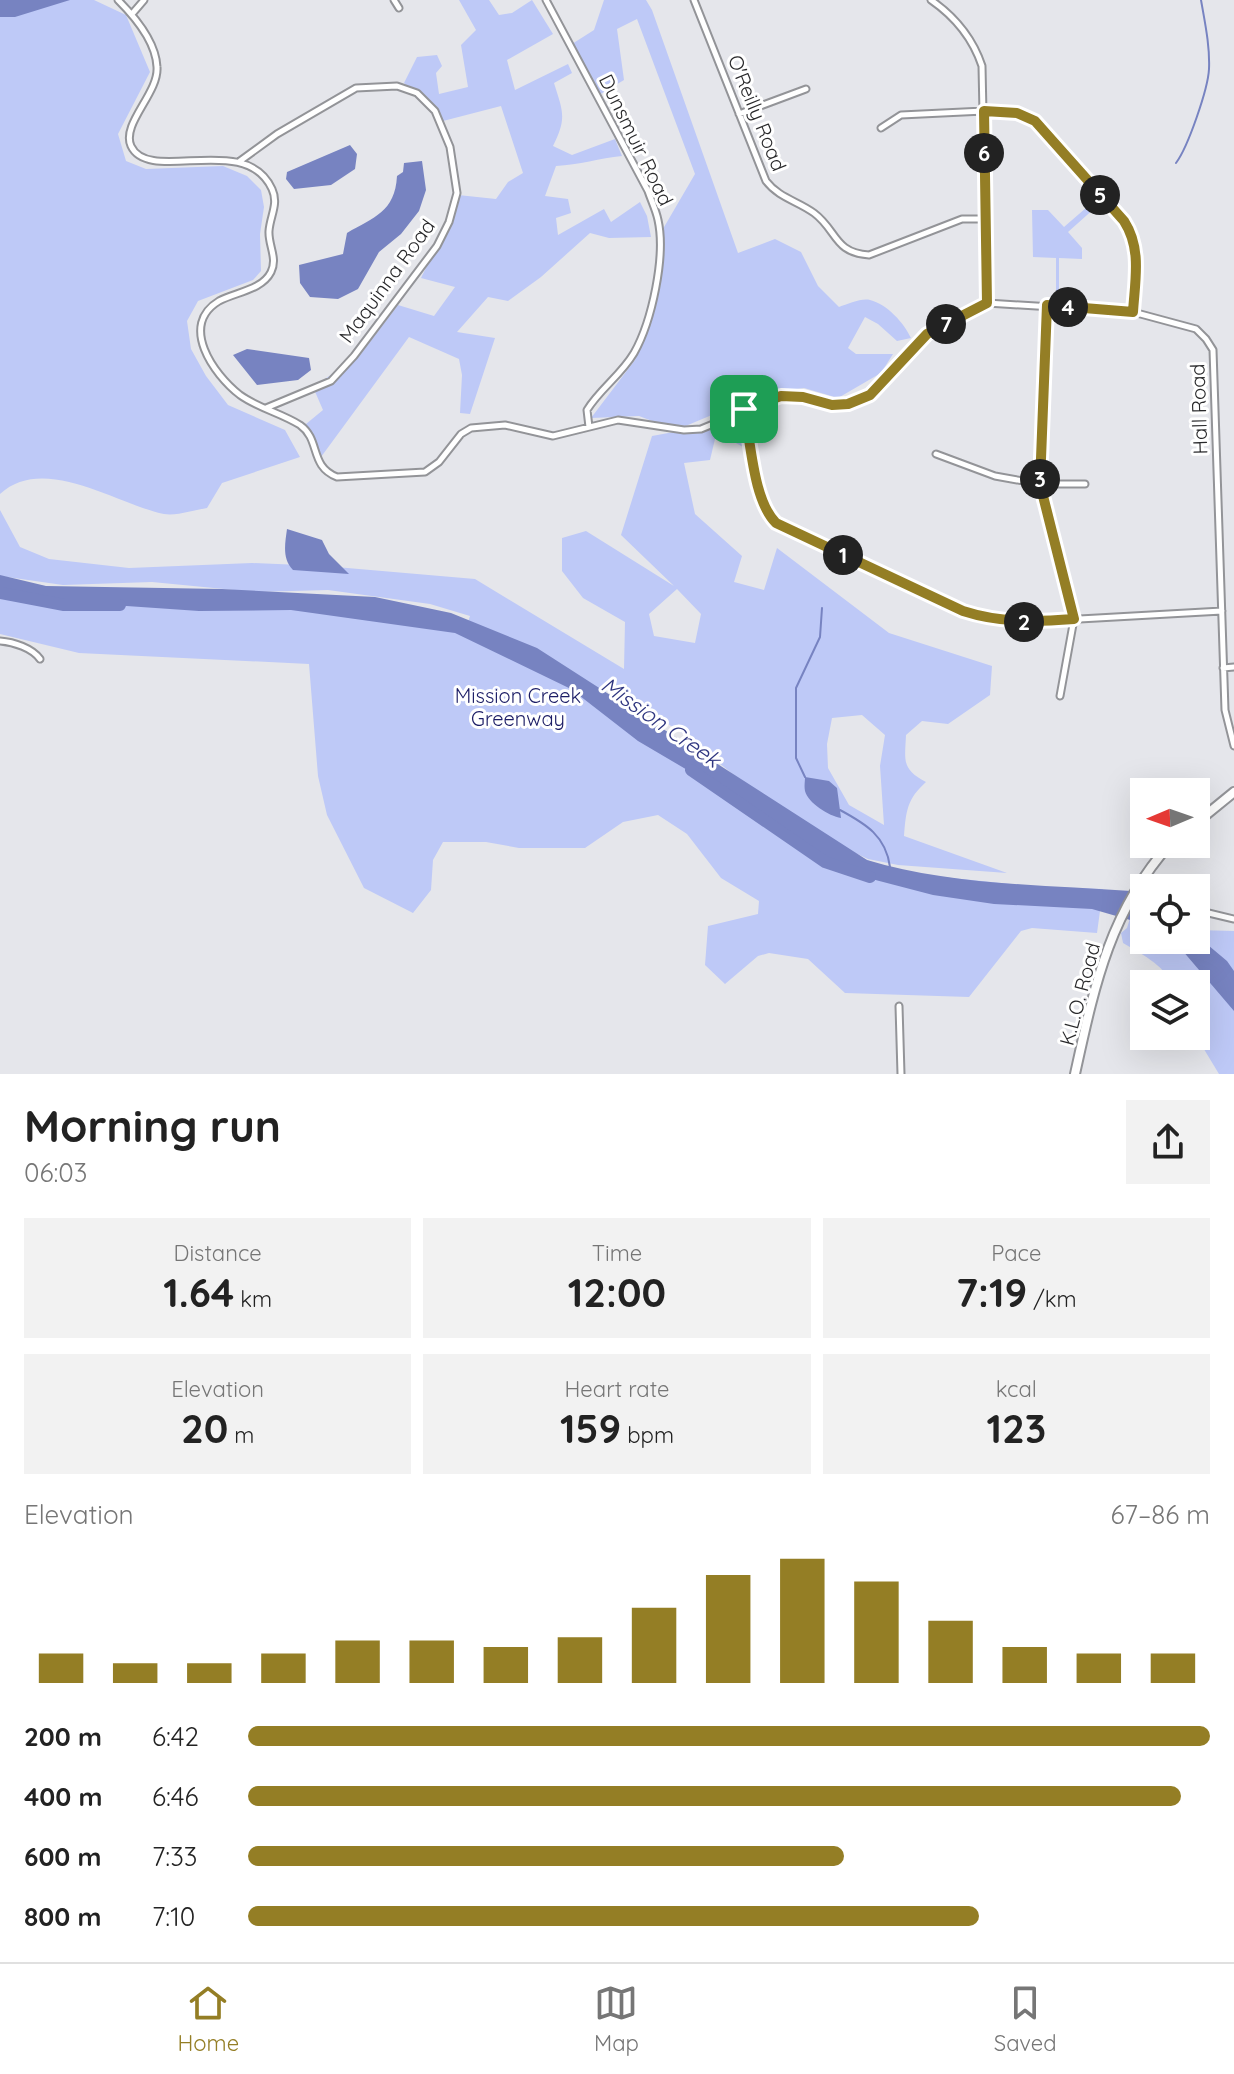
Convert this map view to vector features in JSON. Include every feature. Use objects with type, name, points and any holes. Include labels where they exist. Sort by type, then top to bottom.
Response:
[{"type":"main road","points":[[1210,812],[1234,792]]},
{"type":"main road","name":"K.L.O. Road","points":[[1145,874],[1157,858]]},
{"type":"main road","name":"K.L.O. Road","points":[[1075,1074],[1103,957],[1130,903]]},
{"type":"street","points":[[118,0],[132,14],[151,46],[157,68],[153,90],[130,135],[131,147],[140,155],[156,161],[240,161]]},
{"type":"street","points":[[132,14],[144,0]]},
{"type":"street","points":[[394,0],[399,8]]},
{"type":"street","name":"Dunsmuir Road","points":[[546,0],[648,191],[658,220],[659,261],[648,313],[635,351],[587,410],[589,427]]},
{"type":"street","name":"O'Reilly Road","points":[[694,0],[766,181],[774,192],[816,214],[839,244],[854,254],[869,255],[962,219],[986,219]]},
{"type":"street","points":[[931,0],[943,8],[975,45],[982,66],[987,303]]},
{"type":"street","name":"Maquinna Road","points":[[240,161],[277,134],[356,88],[397,86],[417,93],[435,111],[450,147],[457,193],[449,222],[437,246],[354,356],[331,381],[265,408]]},
{"type":"street","points":[[739,114],[806,89]]},
{"type":"street","points":[[881,128],[901,115],[984,111],[1017,113],[1035,121],[1132,233],[1137,252],[1133,312]]},
{"type":"street","name":"Hall Road","points":[[240,161],[257,170],[271,186],[275,196],[269,238],[275,259],[271,273],[259,285],[206,310],[200,320],[206,354],[240,395],[300,426],[310,436],[319,464],[326,473],[337,477],[425,472],[439,462],[461,434],[471,428],[505,425],[553,436],[618,420],[684,430],[701,429],[781,396],[803,397],[832,405],[848,404],[870,395],[927,334],[987,303],[1133,312],[1196,329],[1213,350],[1225,710],[1234,746]]},
{"type":"street","points":[[1047,305],[1040,484],[1074,619],[1060,696]]},
{"type":"street","points":[[744,409],[761,499],[767,514],[776,523],[963,611],[990,619],[1026,622],[1222,611]]},
{"type":"street","points":[[936,454],[995,476],[1040,484],[1085,484]]},
{"type":"street","points":[[0,641],[11,642],[36,653],[40,659]]},
{"type":"street","points":[[1223,668],[1234,667]]},
{"type":"street","points":[[1210,913],[1234,919]]},
{"type":"street","points":[[899,1006],[901,1074]]},
{"type":"green space","points":[[0,0],[94,0],[126,15],[150,72],[118,134],[126,161],[146,169],[223,166],[247,176],[261,190],[264,207],[260,234],[261,271],[253,280],[198,301],[187,321],[191,349],[228,405],[285,430],[300,457],[222,483],[207,508],[164,514],[59,480],[38,479],[18,483],[0,494]]},
{"type":"green space","points":[[459,0],[489,0],[499,15],[512,13],[532,0],[553,34],[507,60],[515,90],[568,64],[572,73],[554,83],[562,115],[553,146],[572,155],[615,139],[622,156],[556,166],[545,196],[568,199],[571,213],[556,218],[558,235],[604,209],[611,222],[640,202],[647,216],[651,237],[609,238],[590,233],[541,277],[508,301],[488,297],[457,332],[495,338],[470,414],[460,413],[462,375],[459,359],[409,337],[321,457],[306,424],[323,410],[313,387],[360,355],[398,305],[434,316],[455,287],[421,278],[458,195],[496,199],[508,182],[523,173],[501,106],[443,121],[404,83],[417,57],[437,55],[442,66],[436,73],[439,94],[468,87],[461,45],[476,30]]},
{"type":"green space","points":[[604,0],[646,0],[652,10],[738,253],[775,239],[801,252],[818,286],[839,307],[870,300],[889,310],[904,326],[911,338],[897,341],[865,317],[848,348],[856,354],[893,354],[881,373],[838,398],[804,388],[762,394],[676,430],[639,416],[591,418],[635,360],[659,286],[660,234],[695,174],[637,19],[617,29],[624,80],[599,95],[572,44],[594,30]]},
{"type":"green space","points":[[1094,201],[1096,207],[1068,232],[1082,248],[1082,259],[1059,258],[1059,297],[1056,297],[1056,258],[1033,257],[1032,210],[1048,210],[1064,227]]},
{"type":"green space","name":"Mission Creek Greenway","points":[[728,422],[740,432],[743,447],[727,438],[715,439],[710,460],[684,463],[695,514],[742,556],[734,582],[764,590],[777,548],[889,633],[992,666],[990,695],[948,724],[922,721],[906,735],[908,768],[926,782],[909,806],[904,836],[1007,873],[898,865],[868,859],[840,846],[765,800],[678,730],[608,689],[604,694],[810,834],[894,872],[1040,887],[1103,889],[1097,933],[1032,928],[1021,931],[969,997],[845,993],[808,959],[769,953],[758,956],[725,984],[705,965],[708,926],[758,914],[759,901],[721,878],[687,834],[658,815],[623,822],[585,848],[519,848],[486,842],[443,842],[433,860],[431,890],[413,913],[364,888],[327,815],[318,776],[309,664],[79,653],[0,634],[0,579],[51,587],[468,622],[470,616],[430,604],[328,590],[255,592],[152,582],[63,585],[0,576],[0,510],[20,547],[49,559],[129,568],[252,563],[324,566],[475,579],[624,669],[625,622],[583,598],[562,571],[562,538],[586,531],[674,586],[621,535],[652,436]],"holes":[[[677,589],[701,614],[695,643],[654,636],[649,614]],[[862,715],[885,735],[880,766],[884,825],[849,805],[828,768],[827,744],[832,718]]]},
{"type":"green space","points":[[1130,918],[1130,947],[1123,943],[1121,933],[1127,928]]},
{"type":"green space","points":[[1210,930],[1234,931],[1234,1074],[1219,1074],[1204,1050],[1210,1050],[1210,970],[1162,970],[1141,954],[1210,954]]},
{"type":"shaded area","points":[[0,0],[70,0],[15,17],[0,17]]},
{"type":"shaded area","points":[[350,145],[357,154],[355,169],[331,185],[294,189],[286,179],[287,172]]},
{"type":"shaded area","points":[[422,161],[426,190],[419,211],[401,234],[379,252],[358,289],[338,299],[310,297],[300,283],[299,265],[343,254],[347,233],[387,206],[404,163]]},
{"type":"shaded area","points":[[247,349],[309,358],[311,370],[298,380],[257,385],[233,355]]},
{"type":"shaded area","points":[[287,529],[322,540],[329,554],[349,574],[293,570],[286,556]]},
{"type":"shaded area","name":"Mission Creek","points":[[0,575],[46,586],[222,589],[375,597],[451,613],[537,648],[867,860],[930,875],[964,879],[1130,891],[1130,920],[1092,909],[994,904],[933,895],[864,877],[800,844],[740,801],[638,741],[571,689],[455,633],[291,610],[199,611],[83,603],[0,591]]},
{"type":"shaded area","points":[[805,777],[829,781],[837,788],[841,818],[825,812],[810,800],[805,791]]},
{"type":"shaded area","points":[[1210,947],[1227,961],[1234,971],[1234,1011],[1210,983],[1210,970],[1199,970],[1185,954],[1210,954]]},
{"type":"waterway","points":[[1176,163],[1191,132],[1208,78],[1209,52],[1201,0]]},
{"type":"waterway","name":"Mission Creek","points":[[0,593],[64,605],[120,605]]},
{"type":"waterway","points":[[805,777],[796,758],[796,688],[820,637],[822,608]]},
{"type":"waterway","name":"Mission Creek","points":[[691,770],[825,862],[870,877]]},
{"type":"waterway","points":[[840,810],[873,832],[884,847],[890,867]]},
{"type":"route","points":[[984,111],[1017,113],[1035,121],[1132,233],[1137,252],[1133,312],[1047,305],[1040,484],[1074,619],[1026,622],[990,619],[963,611],[776,523],[767,514],[761,499],[744,409],[781,396],[803,397],[832,405],[848,404],[870,395],[927,334],[987,303],[984,111]]}]
